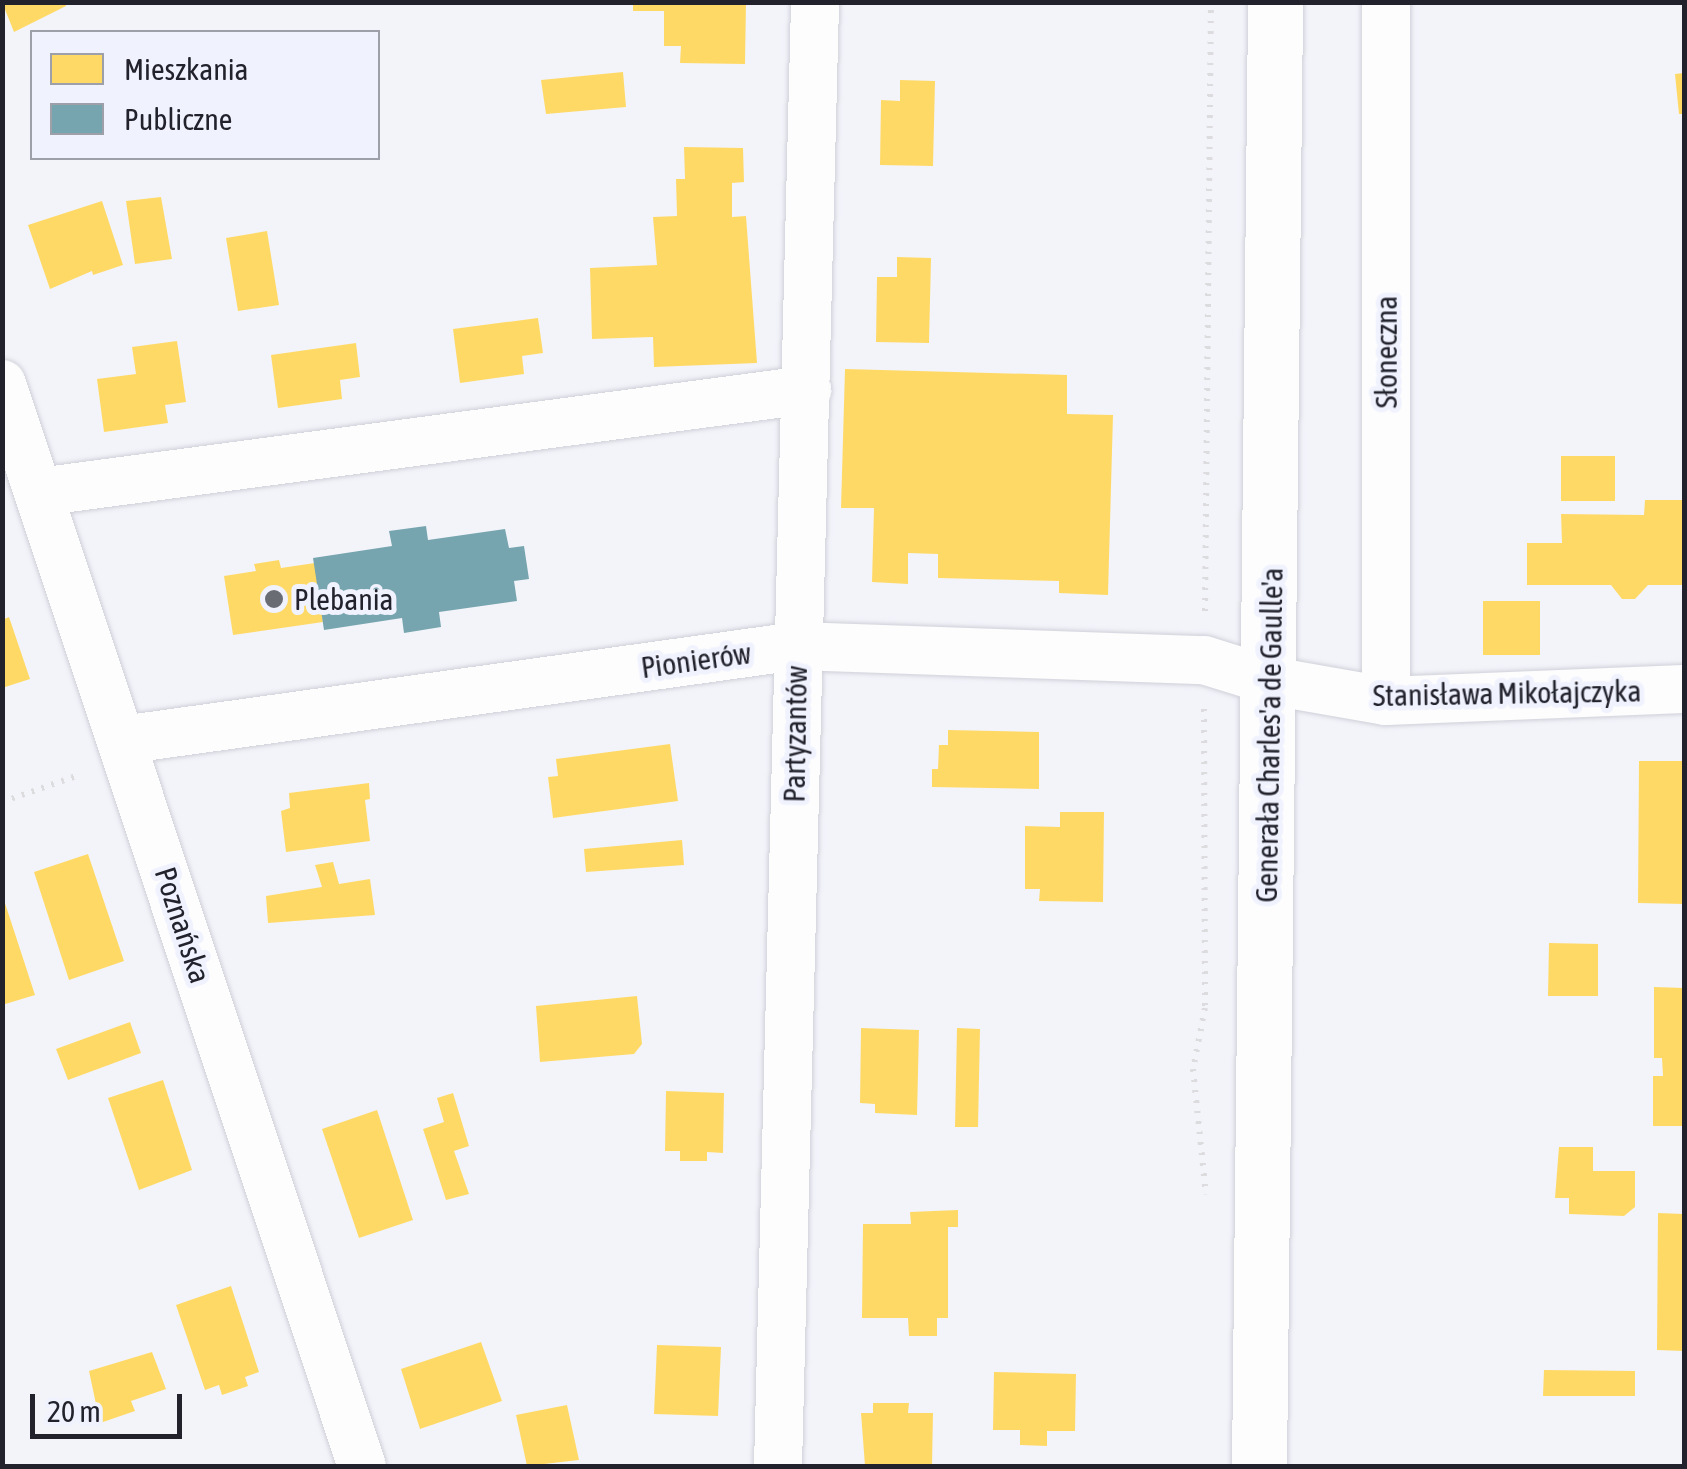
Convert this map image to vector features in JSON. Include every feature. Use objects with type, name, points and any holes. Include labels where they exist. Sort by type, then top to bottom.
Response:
[{"type":"main road","name":"Generała Charles'a de Gaulle'a","points":[[1259,1466],[1271,681],[1275,2]]},
{"type":"street","name":"Partyzantów","points":[[778,1466],[814,2]]},
{"type":"street","name":"Słoneczna","points":[[1386,2],[1386,701]]},
{"type":"street","name":"Poznańska","points":[[2,384],[362,1466]]},
{"type":"street","points":[[38,492],[807,390]]},
{"type":"street","name":"Pionierów","points":[[125,749],[798,646],[1204,660],[1271,681]]},
{"type":"street","name":"Stanisława Mikołajczyka","points":[[1271,681],[1386,701],[1684,688]]},
{"type":"path","points":[[1208,1203],[1194,1068],[1204,1008],[1211,2]]},
{"type":"path","points":[[2,802],[125,749]]},
{"type":"building: Mieszkania","points":[[2,2],[65,2],[66,6],[14,32]]},
{"type":"building: Mieszkania","points":[[633,2],[746,2],[745,64],[680,63],[681,46],[664,46],[664,11],[633,11]]},
{"type":"building: Mieszkania","points":[[623,72],[626,107],[546,114],[541,80]]},
{"type":"building: Mieszkania","points":[[1684,73],[1684,114],[1679,114],[1675,74]]},
{"type":"building: Mieszkania","points":[[900,80],[935,81],[933,166],[880,165],[881,100],[900,101]]},
{"type":"building: Mieszkania","points":[[684,147],[743,148],[744,182],[732,183],[732,217],[746,216],[757,363],[654,367],[653,337],[592,339],[590,268],[657,265],[653,217],[677,216],[676,179],[685,179]]},
{"type":"building: Mieszkania","points":[[161,197],[172,259],[135,264],[126,201]]},
{"type":"building: Mieszkania","points":[[102,201],[123,265],[93,275],[92,271],[50,289],[28,225]]},
{"type":"building: Mieszkania","points":[[267,231],[279,305],[238,311],[226,238]]},
{"type":"building: Mieszkania","points":[[897,257],[931,258],[929,343],[876,342],[877,277],[897,277]]},
{"type":"building: Mieszkania","points":[[538,318],[543,353],[522,356],[524,374],[460,383],[453,329]]},
{"type":"building: Mieszkania","points":[[177,341],[186,402],[165,405],[168,423],[104,432],[97,379],[136,374],[132,347]]},
{"type":"building: Mieszkania","points":[[356,343],[360,377],[340,380],[342,399],[278,408],[271,355]]},
{"type":"building: Mieszkania","points":[[845,369],[1067,375],[1067,414],[1113,415],[1108,595],[1059,593],[1059,581],[938,578],[938,554],[908,553],[908,584],[872,582],[874,508],[841,508]]},
{"type":"building: Mieszkania","points":[[1561,456],[1615,456],[1615,501],[1561,501]]},
{"type":"building: Mieszkania","points":[[1645,500],[1684,500],[1684,585],[1648,585],[1635,599],[1622,599],[1611,585],[1527,585],[1527,543],[1562,543],[1561,514],[1644,515]]},
{"type":"building: Mieszkania","name":"Plebania","points":[[279,560],[281,568],[315,563],[323,622],[233,635],[224,576],[256,571],[254,564]]},
{"type":"building: Mieszkania","points":[[1483,601],[1540,601],[1540,655],[1483,655]]},
{"type":"building: Mieszkania","points":[[9,617],[30,679],[2,688],[2,620]]},
{"type":"building: Mieszkania","points":[[948,730],[1039,732],[1039,789],[932,787],[932,769],[938,769],[939,745],[948,745]]},
{"type":"building: Mieszkania","points":[[670,744],[678,801],[553,818],[548,777],[558,776],[556,759]]},
{"type":"building: Mieszkania","points":[[1639,761],[1684,761],[1684,904],[1638,903]]},
{"type":"building: Mieszkania","points":[[369,783],[370,799],[365,800],[370,841],[286,852],[281,811],[290,808],[289,793]]},
{"type":"building: Mieszkania","points":[[1060,812],[1104,812],[1103,902],[1039,901],[1040,889],[1025,889],[1025,826],[1060,827]]},
{"type":"building: Mieszkania","points":[[682,840],[684,865],[586,872],[584,849]]},
{"type":"building: Mieszkania","points":[[88,854],[124,961],[69,980],[34,872]]},
{"type":"building: Mieszkania","points":[[333,862],[339,884],[370,879],[375,915],[268,923],[266,896],[322,887],[315,865]]},
{"type":"building: Mieszkania","points":[[3,897],[35,995],[2,1005],[5,978]]},
{"type":"building: Mieszkania","points":[[1549,943],[1598,944],[1598,996],[1548,996]]},
{"type":"building: Mieszkania","points":[[1654,987],[1684,988],[1684,1126],[1653,1126],[1653,1076],[1663,1076],[1662,1058],[1654,1058]]},
{"type":"building: Mieszkania","points":[[637,996],[642,1044],[634,1054],[540,1062],[536,1006]]},
{"type":"building: Mieszkania","points":[[130,1022],[141,1053],[68,1080],[56,1049]]},
{"type":"building: Mieszkania","points":[[861,1028],[919,1030],[917,1115],[875,1113],[875,1104],[860,1103]]},
{"type":"building: Mieszkania","points":[[957,1028],[980,1029],[978,1127],[955,1127]]},
{"type":"building: Mieszkania","points":[[163,1080],[192,1170],[139,1190],[108,1098]]},
{"type":"building: Mieszkania","points":[[666,1091],[724,1093],[723,1153],[707,1152],[707,1161],[680,1161],[680,1151],[665,1151]]},
{"type":"building: Mieszkania","points":[[453,1093],[469,1146],[454,1151],[469,1194],[446,1200],[423,1129],[444,1122],[437,1098]]},
{"type":"building: Mieszkania","points":[[377,1110],[413,1220],[359,1238],[322,1129]]},
{"type":"building: Mieszkania","points":[[1559,1147],[1593,1147],[1593,1171],[1635,1171],[1635,1207],[1624,1216],[1569,1214],[1569,1198],[1555,1198]]},
{"type":"building: Mieszkania","points":[[958,1210],[958,1227],[948,1227],[948,1318],[937,1318],[937,1336],[909,1336],[908,1318],[862,1318],[863,1224],[911,1224],[910,1212]]},
{"type":"building: Mieszkania","points":[[1658,1213],[1684,1214],[1684,1351],[1657,1350]]},
{"type":"building: Mieszkania","points":[[231,1286],[259,1372],[245,1377],[248,1386],[222,1395],[219,1385],[205,1390],[176,1305]]},
{"type":"building: Mieszkania","points":[[481,1342],[502,1401],[420,1429],[401,1369]]},
{"type":"building: Mieszkania","points":[[657,1345],[721,1347],[718,1416],[654,1414]]},
{"type":"building: Mieszkania","points":[[152,1352],[166,1389],[131,1401],[135,1411],[100,1423],[89,1371]]},
{"type":"building: Mieszkania","points":[[1544,1370],[1635,1371],[1635,1396],[1543,1396]]},
{"type":"building: Mieszkania","points":[[994,1372],[1076,1374],[1075,1431],[1047,1431],[1047,1446],[1020,1445],[1020,1430],[993,1430]]},
{"type":"building: Mieszkania","points":[[873,1403],[909,1403],[908,1413],[933,1413],[932,1466],[865,1466],[861,1413],[873,1413]]},
{"type":"building: Mieszkania","points":[[567,1405],[579,1460],[527,1466],[516,1415]]},
{"type":"building: Publiczne","points":[[426,526],[428,540],[505,529],[509,548],[524,546],[529,579],[514,581],[517,601],[439,612],[441,627],[404,633],[402,618],[324,630],[313,558],[392,546],[389,531]]},
{"type":"place","name":"Plebania","points":[[274,599]]}]
